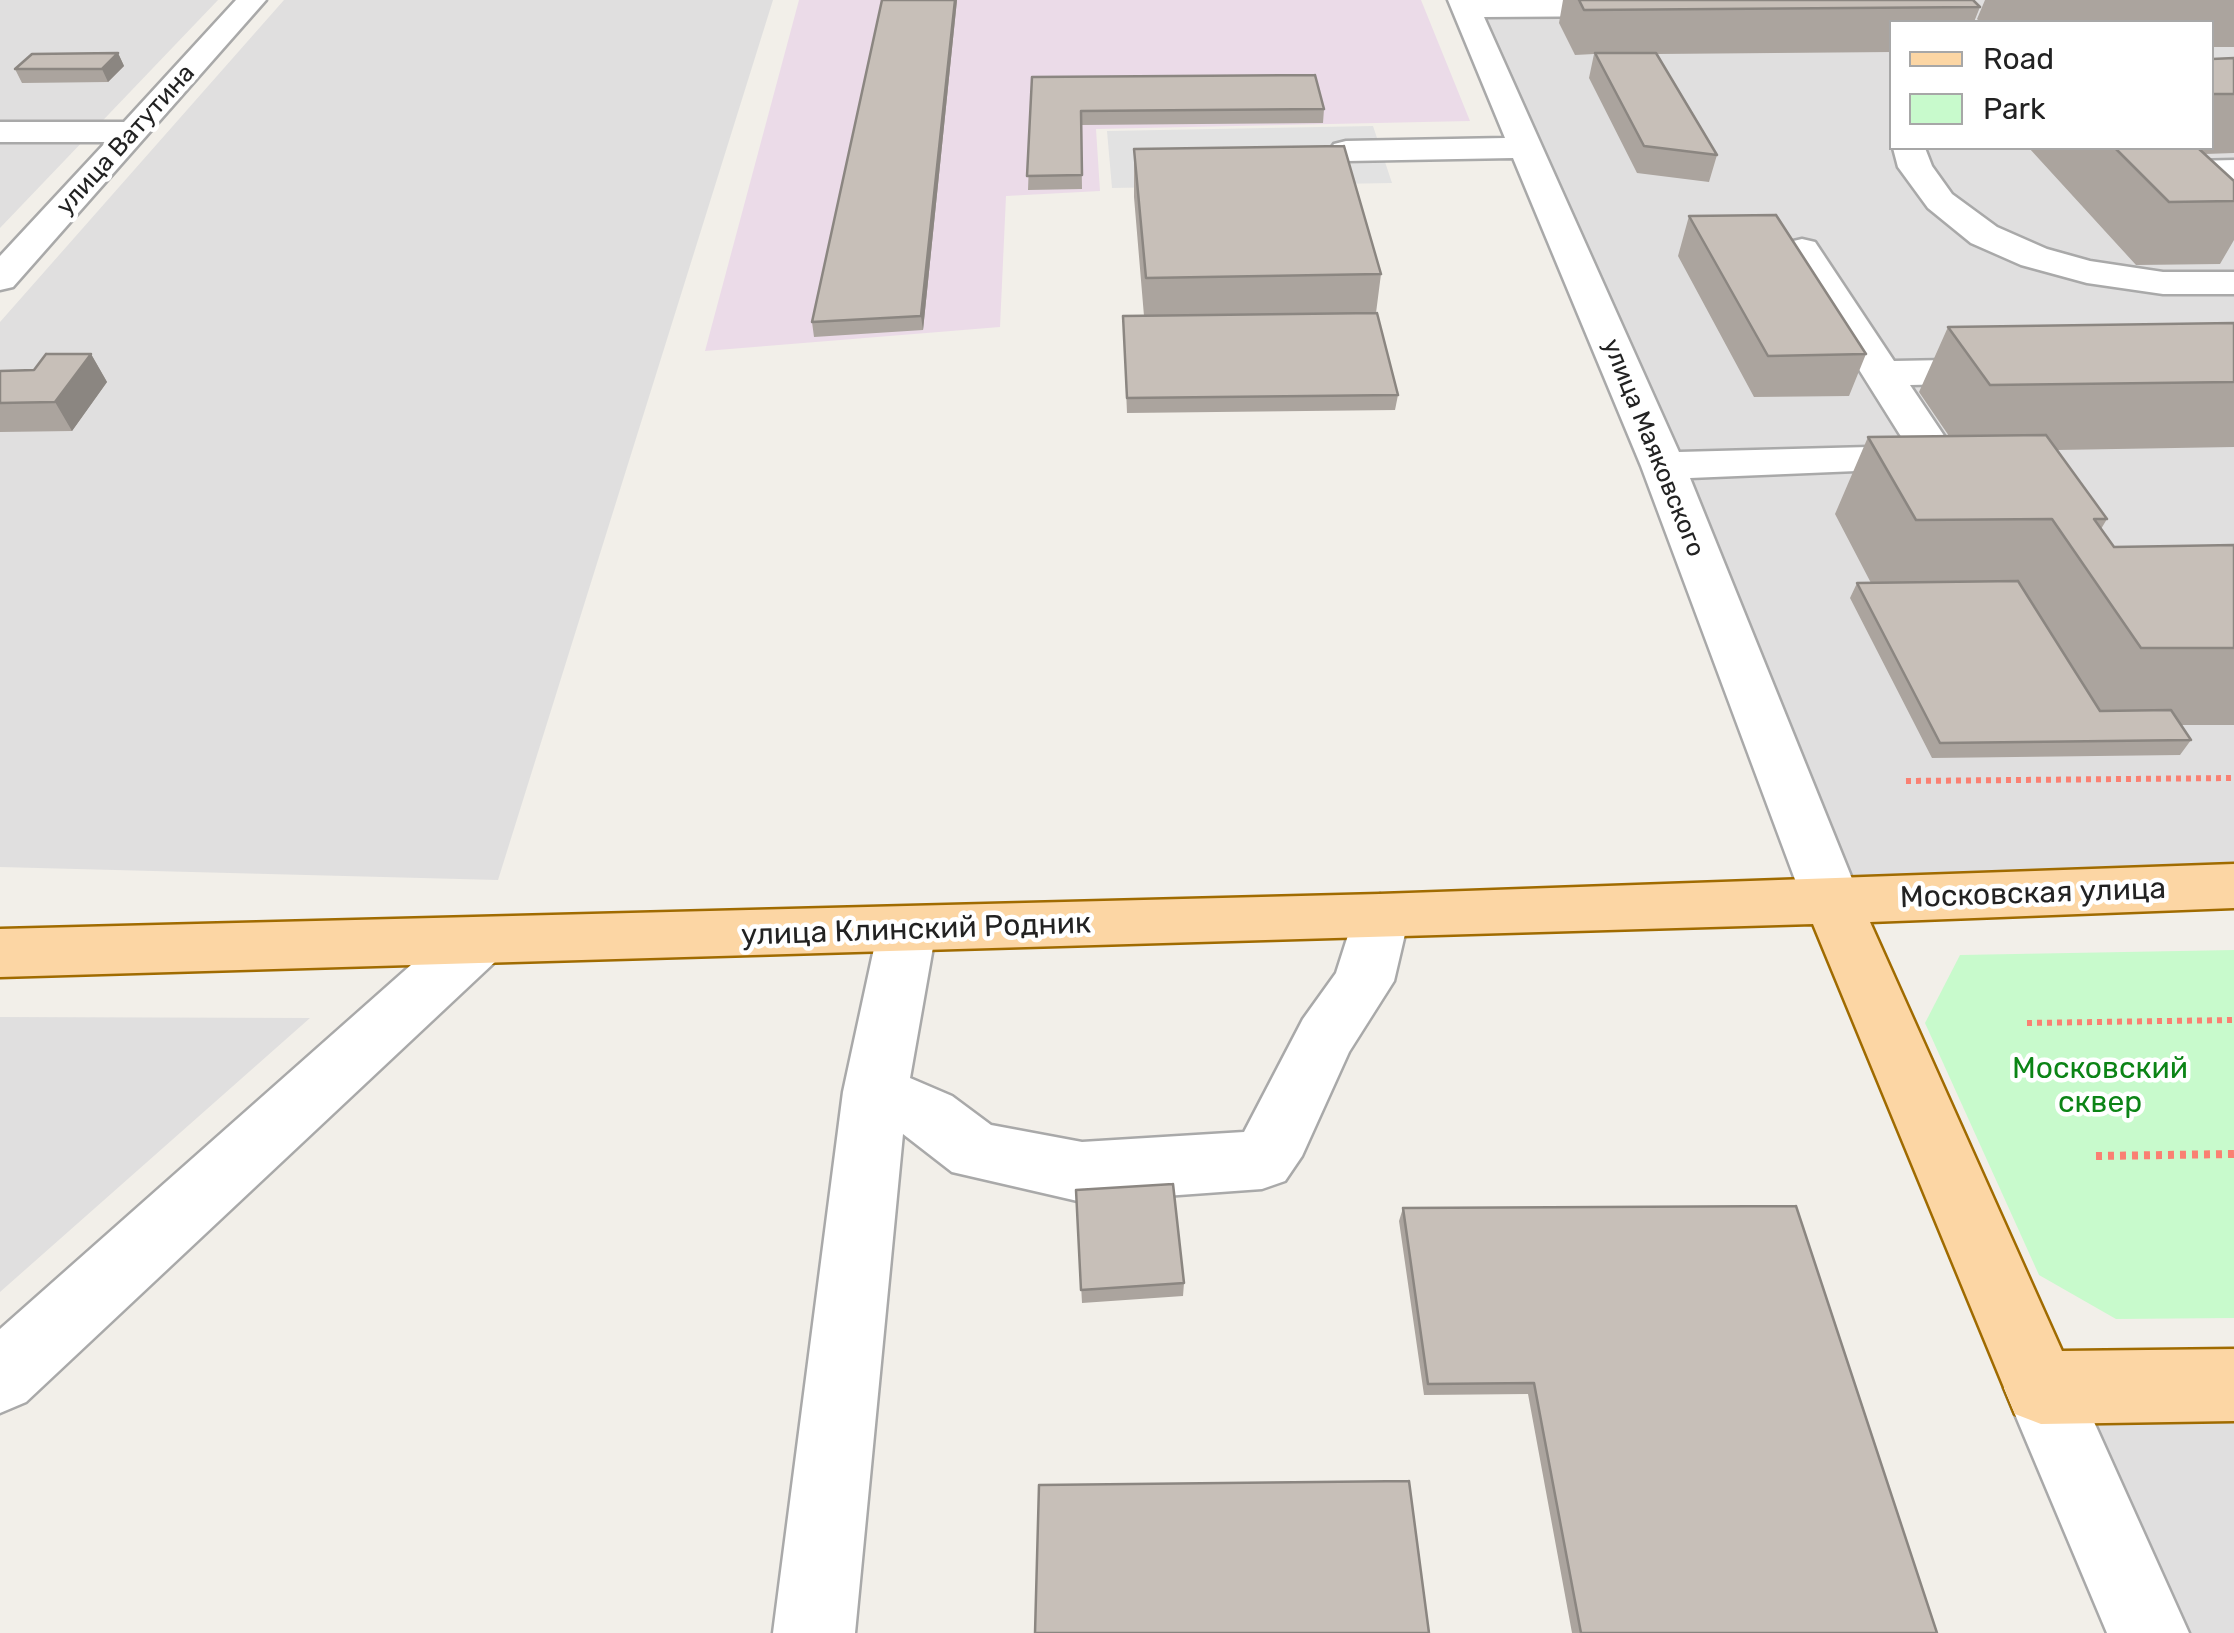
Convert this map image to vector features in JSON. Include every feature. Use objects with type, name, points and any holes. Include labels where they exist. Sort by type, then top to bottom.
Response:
[{"type":"main road","name":"Московская улица","points":[[1832,901],[2234,886]]},
{"type":"main road","name":"улица Клинский Родник","points":[[0,953],[476,943],[1832,901]]},
{"type":"main road","points":[[1832,901],[2041,1388],[2234,1385]]},
{"type":"street","name":"улица Ватутина","points":[[0,279],[252,0]]},
{"type":"street","points":[[1464,4],[1660,7]]},
{"type":"street","name":"улица Маяковского","points":[[1464,4],[1662,466],[1832,901]]},
{"type":"street","points":[[0,132],[133,132]]},
{"type":"street","points":[[1346,151],[1528,148]]},
{"type":"street","points":[[1909,150],[1916,168],[1940,201],[1984,235],[2034,256],[2087,272],[2163,283],[2234,283]]},
{"type":"street","points":[[2234,170],[2192,171],[2234,211]]},
{"type":"street","points":[[1662,466],[1954,467],[1884,373],[1802,250]]},
{"type":"street","points":[[1884,373],[2040,370]]},
{"type":"street","points":[[875,1092],[929,1116],[975,1152],[1082,1172],[1262,1160],[1279,1136],[1324,1036],[1364,980],[1380,916]]},
{"type":"street","points":[[814,1633],[875,1092],[907,930]]},
{"type":"street","points":[[0,1377],[476,943]]},
{"type":"street","points":[[2041,1388],[2148,1633]]},
{"type":"path","points":[[1906,782],[2234,778]]},
{"type":"path","points":[[2028,1023],[2234,1020]]},
{"type":"path","points":[[2096,1156],[2234,1154]]},
{"type":"shaded area","points":[[0,0],[218,0],[0,228]]},
{"type":"shaded area","points":[[284,0],[773,0],[498,880],[0,867],[0,322]]},
{"type":"shaded area","points":[[799,0],[1421,0],[1470,121],[1096,129],[1100,191],[1006,196],[1000,327],[705,351]]},
{"type":"shaded area","points":[[1462,0],[2234,0],[2234,892],[1832,901]]},
{"type":"shaded area","points":[[1373,126],[1392,183],[1112,188],[1107,131]]},
{"type":"shaded area","points":[[0,1017],[310,1018],[0,1292]]},
{"type":"shaded area","points":[[2234,1385],[2234,1633],[2147,1633],[2041,1388]]},
{"type":"green space","name":"Московский сквер","points":[[2234,950],[2234,1318],[2116,1319],[2039,1275],[1925,1023],[1960,955]]},
{"type":"building","points":[[882,0],[955,0],[921,316],[812,322]]},
{"type":"building","points":[[1579,0],[1973,0],[1980,7],[1584,10]]},
{"type":"building","points":[[118,53],[102,69],[15,69],[32,54]]},
{"type":"building","points":[[1595,53],[1656,53],[1717,155],[1644,146]]},
{"type":"building","points":[[2234,58],[2234,94],[2214,94],[2214,59]]},
{"type":"building","points":[[1315,75],[1324,109],[1081,111],[1082,175],[1027,176],[1032,77]]},
{"type":"building","points":[[1344,146],[1381,274],[1146,278],[1134,149]]},
{"type":"building","points":[[2117,150],[2200,150],[2234,181],[2234,201],[2169,202]]},
{"type":"building","points":[[1776,215],[1866,354],[1768,356],[1689,216]]},
{"type":"building","points":[[1377,313],[1398,395],[1127,398],[1123,316]]},
{"type":"building","points":[[2234,323],[2234,382],[1990,385],[1948,327]]},
{"type":"building","points":[[46,354],[91,354],[55,402],[0,403],[0,371],[34,370]]},
{"type":"building","points":[[2046,435],[2107,519],[2094,519],[2114,547],[2234,545],[2234,648],[2141,648],[2052,519],[1916,520],[1868,437]]},
{"type":"building","points":[[2018,581],[2100,711],[2171,710],[2191,740],[1940,743],[1857,583]]},
{"type":"building","points":[[1173,1184],[1184,1283],[1081,1290],[1076,1190]]},
{"type":"building","points":[[1796,1206],[1937,1633],[1581,1633],[1534,1383],[1428,1384],[1403,1208]]},
{"type":"building","points":[[1409,1481],[1429,1633],[1035,1633],[1039,1485]]}]
